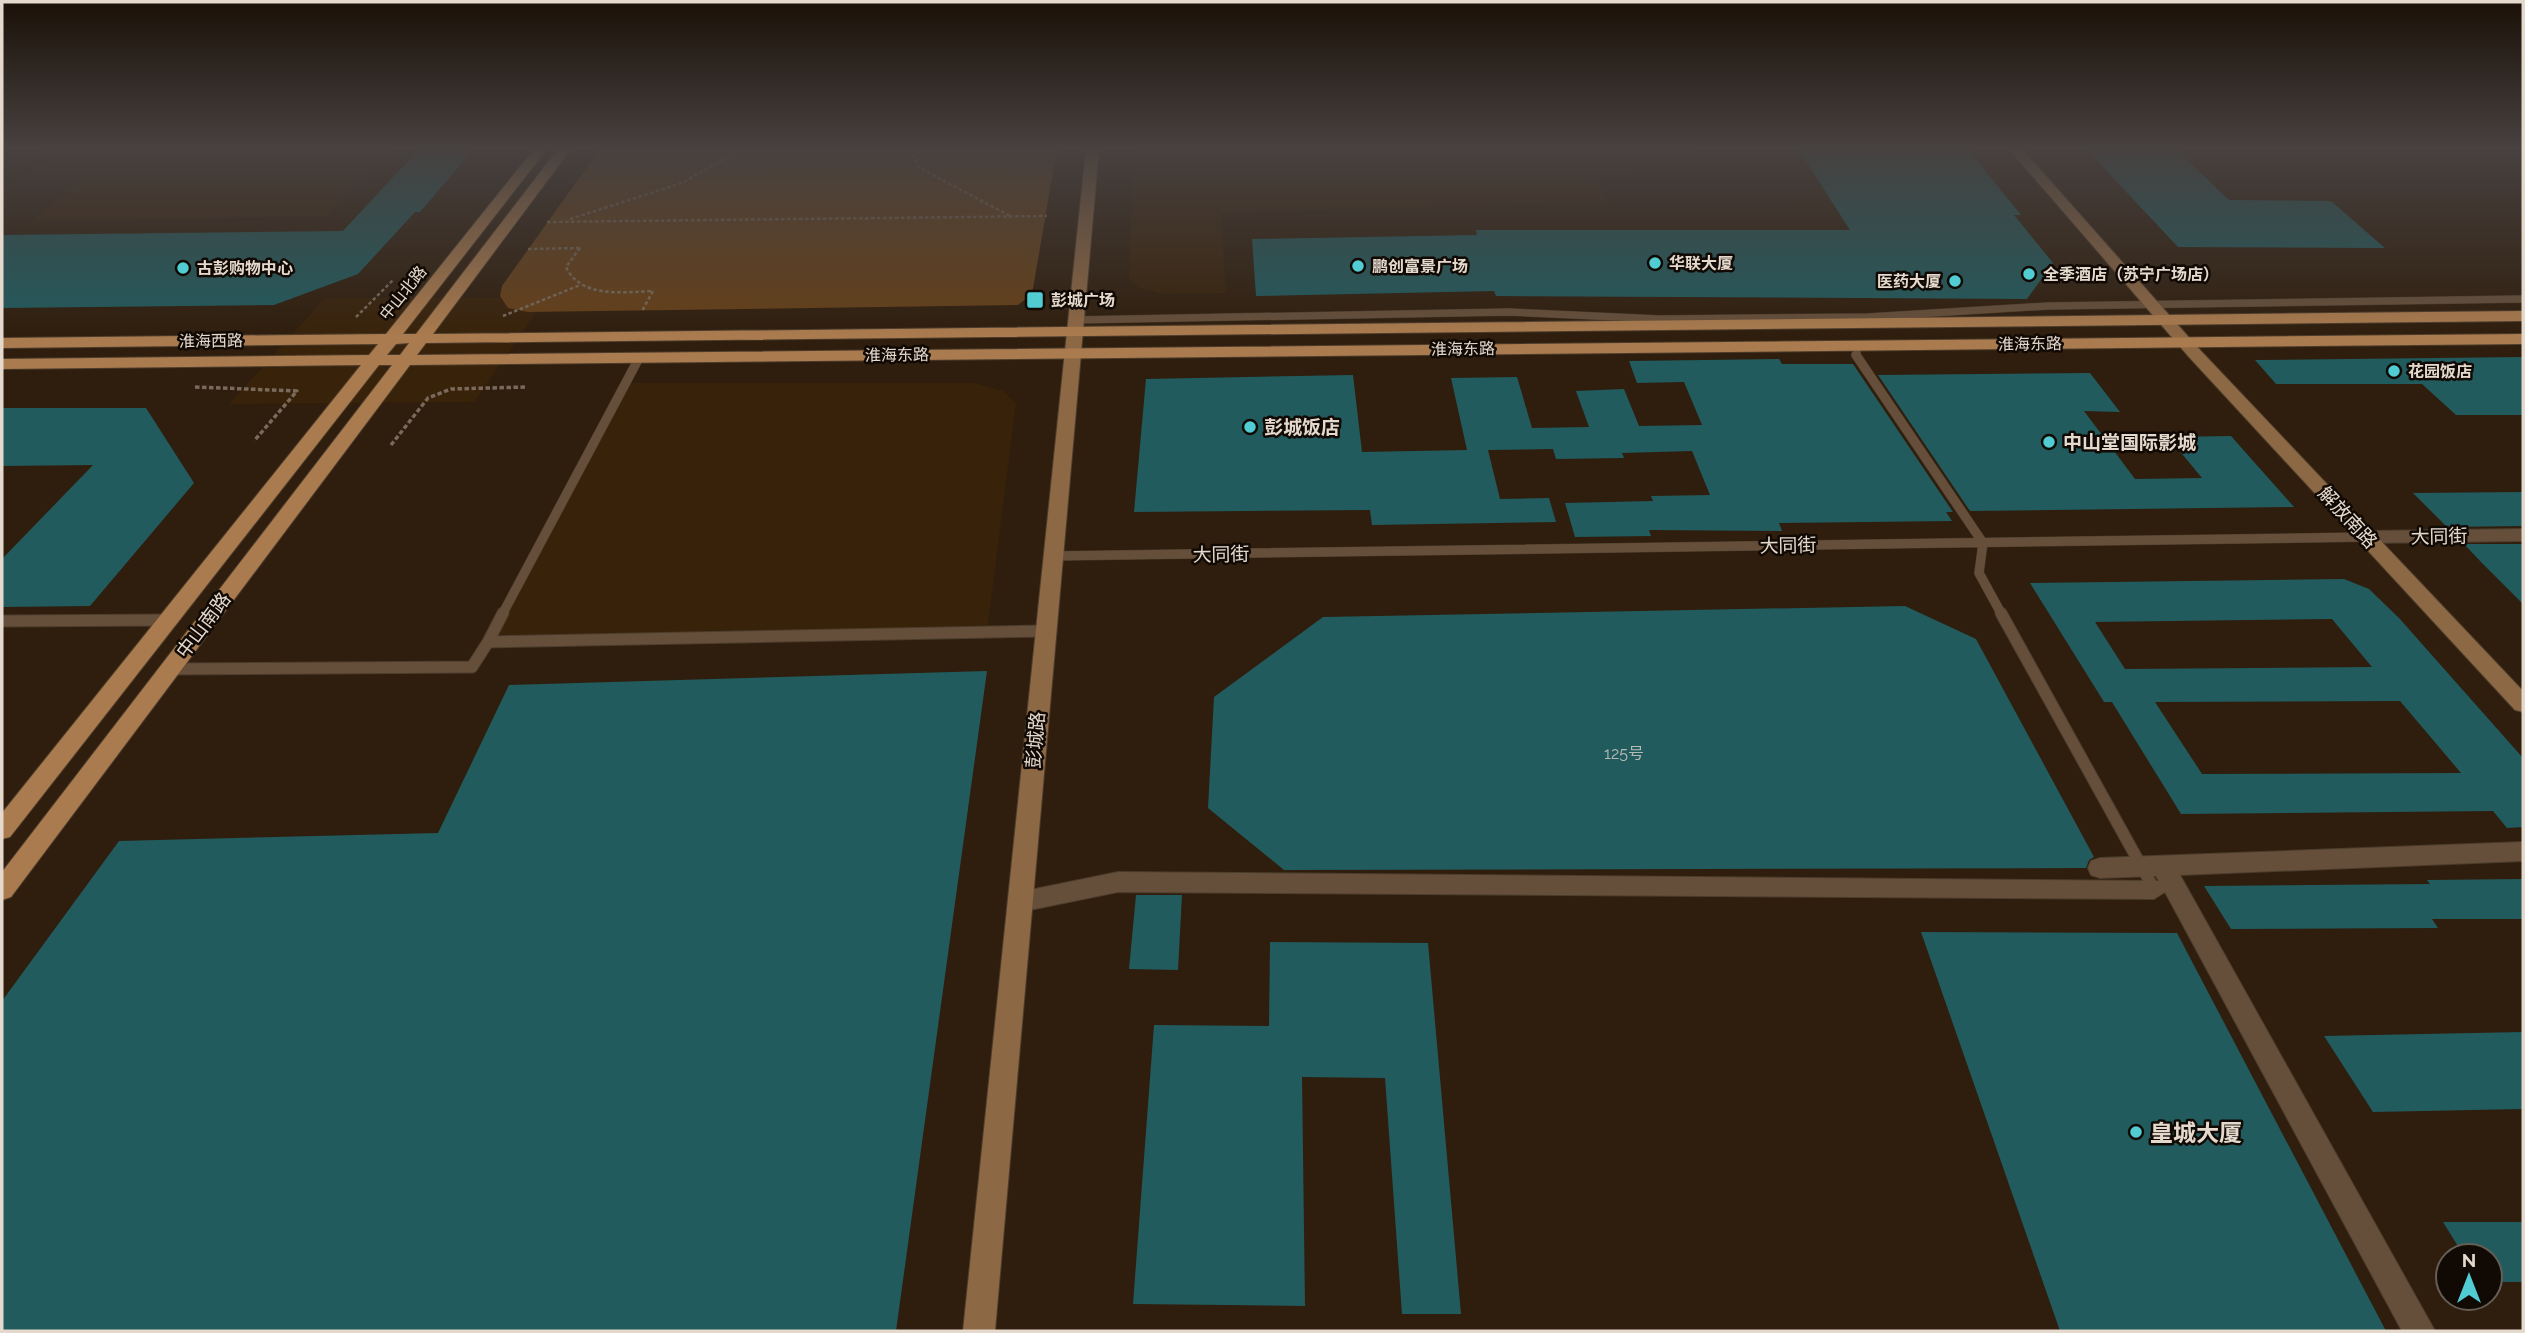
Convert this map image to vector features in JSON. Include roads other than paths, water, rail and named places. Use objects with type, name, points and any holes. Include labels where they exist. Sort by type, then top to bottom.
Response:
[{"type":"main road","name":"中山北路","points":[[372,360],[491,211]]},
{"type":"main road","points":[[404,360],[518,211]]},
{"type":"main road","name":"淮海东路","points":[[404,360],[639,358],[1074,327],[1857,345],[2523,316]]},
{"type":"main road","name":"淮海东路","points":[[420,339],[1074,327],[2174,330],[2523,339]]},
{"type":"main road","name":"淮海西路","points":[[2,343],[420,339]]},
{"type":"main road","name":"中山南路","points":[[2,830],[372,360]]},
{"type":"main road","name":"淮海西路","points":[[2,364],[404,360]]},
{"type":"main road","name":"中山南路","points":[[2,890],[404,360]]},
{"type":"street","name":"彭城路","points":[[979,1331],[1086,211]]},
{"type":"street","name":"解放南路","points":[[2069,211],[2174,330],[2523,704]]},
{"type":"street","name":"大同街","points":[[2367,537],[2523,535]]},
{"type":"street","points":[[1020,902],[1118,882],[2153,874],[2523,851]]},
{"type":"street","points":[[2099,868],[2153,874]]},
{"type":"street","points":[[2153,874],[2419,1331]]},
{"type":"lane","points":[[1074,327],[1508,312],[1660,319],[1867,317],[2048,306],[2523,299]]},
{"type":"lane","points":[[1857,345],[1855,354],[1983,543],[1979,573],[2153,874]]},
{"type":"lane","points":[[169,669],[472,667],[488,642],[639,358]]},
{"type":"lane","name":"大同街","points":[[1052,556],[2367,537]]},
{"type":"lane","points":[[2,621],[167,620]]},
{"type":"lane","points":[[488,642],[1045,631]]},
{"type":"place","name":"华联大厦","points":[[1655,263]]},
{"type":"place","name":"鹏创富景广场","points":[[1358,266]]},
{"type":"place","name":"古彭购物中心","points":[[183,268]]},
{"type":"place","name":"全季酒店（苏宁广场店）","points":[[2029,274]]},
{"type":"place","name":"医药大厦","points":[[1955,281]]},
{"type":"place","name":"彭城广场","points":[[1035,300]]},
{"type":"place","name":"花园饭店","points":[[2394,371]]},
{"type":"place","name":"彭城饭店","points":[[1250,427]]},
{"type":"place","name":"中山堂国际影城","points":[[2049,442]]},
{"type":"place","name":"皇城大厦","points":[[2136,1132]]}]
